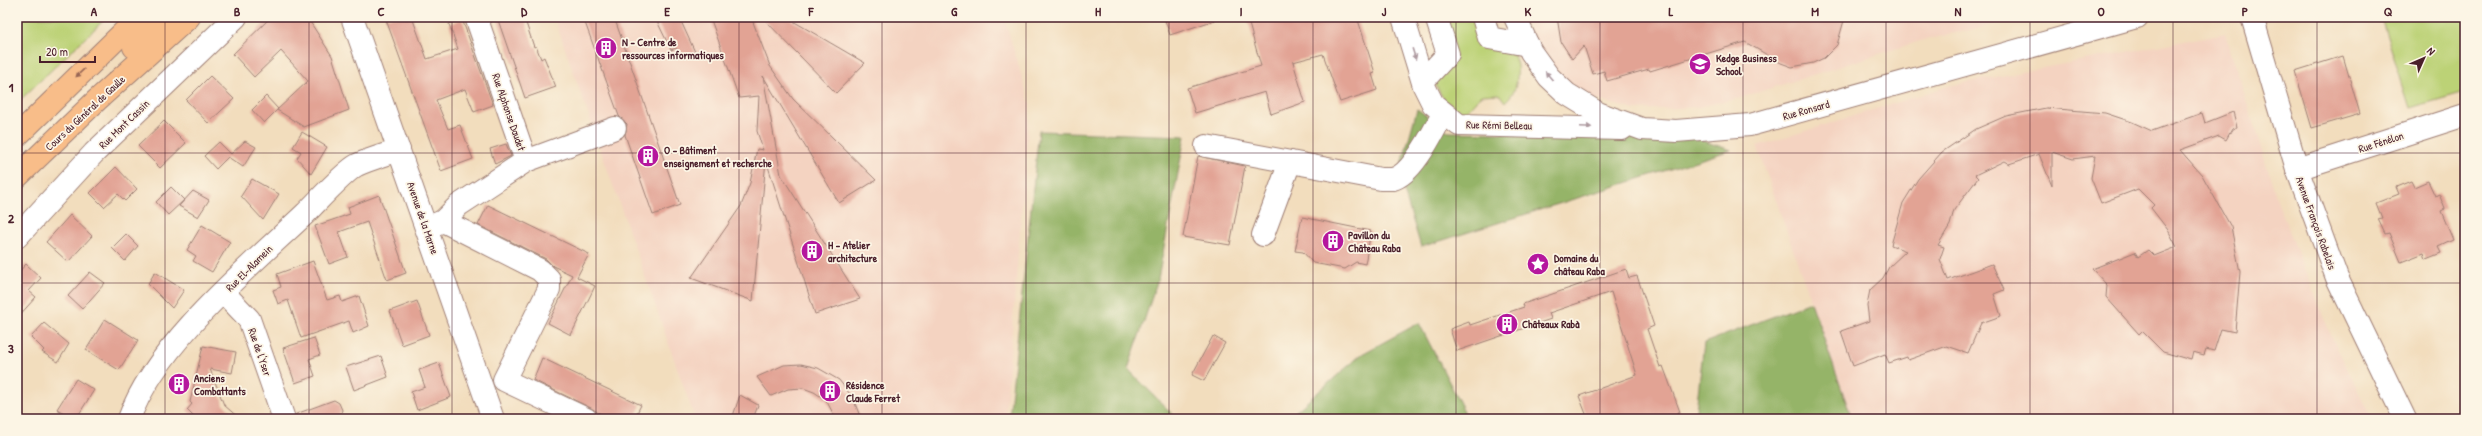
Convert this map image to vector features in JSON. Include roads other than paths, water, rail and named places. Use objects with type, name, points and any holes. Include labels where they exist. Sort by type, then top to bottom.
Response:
[{"type":"main road","points":[[17,136],[139,17]]},
{"type":"main road","points":[[97,100],[130,51],[165,17]]},
{"type":"main road","name":"Cours du Général de Gaulle","points":[[17,177],[97,100],[189,17]]},
{"type":"street","name":"Rue Mont Cassin","points":[[17,237],[94,152],[236,17]]},
{"type":"street","name":"Avenue de la Marne","points":[[352,17],[399,150],[435,225],[482,388],[493,419]]},
{"type":"street","name":"Rue Alphonse Daudet","points":[[435,225],[459,205],[526,161],[476,17]]},
{"type":"street","name":"Rue Rémi Belleau","points":[[1403,17],[1423,80],[1434,104],[1443,114],[1459,125],[1642,129]]},
{"type":"street","points":[[1423,80],[1448,54],[1436,17]]},
{"type":"street","points":[[1483,17],[1489,38],[1528,45]]},
{"type":"street","name":"Rue Ronsard","points":[[1515,17],[1528,45],[1549,77],[1568,94],[1598,113],[1642,129],[1676,131],[1750,125],[2137,17]]},
{"type":"street","name":"Avenue François Rabelais","points":[[2252,17],[2296,170],[2337,278],[2405,419]]},
{"type":"street","points":[[1552,126],[1564,119],[1567,112],[1568,94]]},
{"type":"street","points":[[1206,146],[1381,179],[1394,178],[1404,172],[1422,150],[1443,114]]},
{"type":"street","name":"Rue Fénélon","points":[[2296,170],[2465,115]]},
{"type":"street","points":[[526,161],[615,128]]},
{"type":"street","name":"Rue El-Alamein","points":[[129,419],[137,397],[160,363],[199,317],[356,166],[399,150]]},
{"type":"street","points":[[1263,235],[1290,162]]},
{"type":"street","points":[[435,225],[540,270],[549,279],[549,289],[504,380],[482,388]]},
{"type":"street","name":"Rue de l'Yser","points":[[224,293],[249,319],[284,419]]},
{"type":"street","points":[[504,380],[586,419]]},
{"type":"place","name":"N - Centre de ressources informatiques","points":[[606,48]]},
{"type":"place","name":"Kedge Business School","points":[[1700,64]]},
{"type":"place","name":"O - Bâtiment enseignement et recherche","points":[[648,156]]},
{"type":"place","name":"Pavillon du Château Raba","points":[[1333,241]]},
{"type":"place","name":"H - Atelier architecture","points":[[812,251]]},
{"type":"place","name":"Domaine du château Raba","points":[[1538,264]]},
{"type":"place","name":"Châteaux Rabà","points":[[1507,324]]},
{"type":"place","name":"Anciens Combattants","points":[[179,384]]},
{"type":"place","name":"Résidence Claude Ferret","points":[[830,391]]}]
